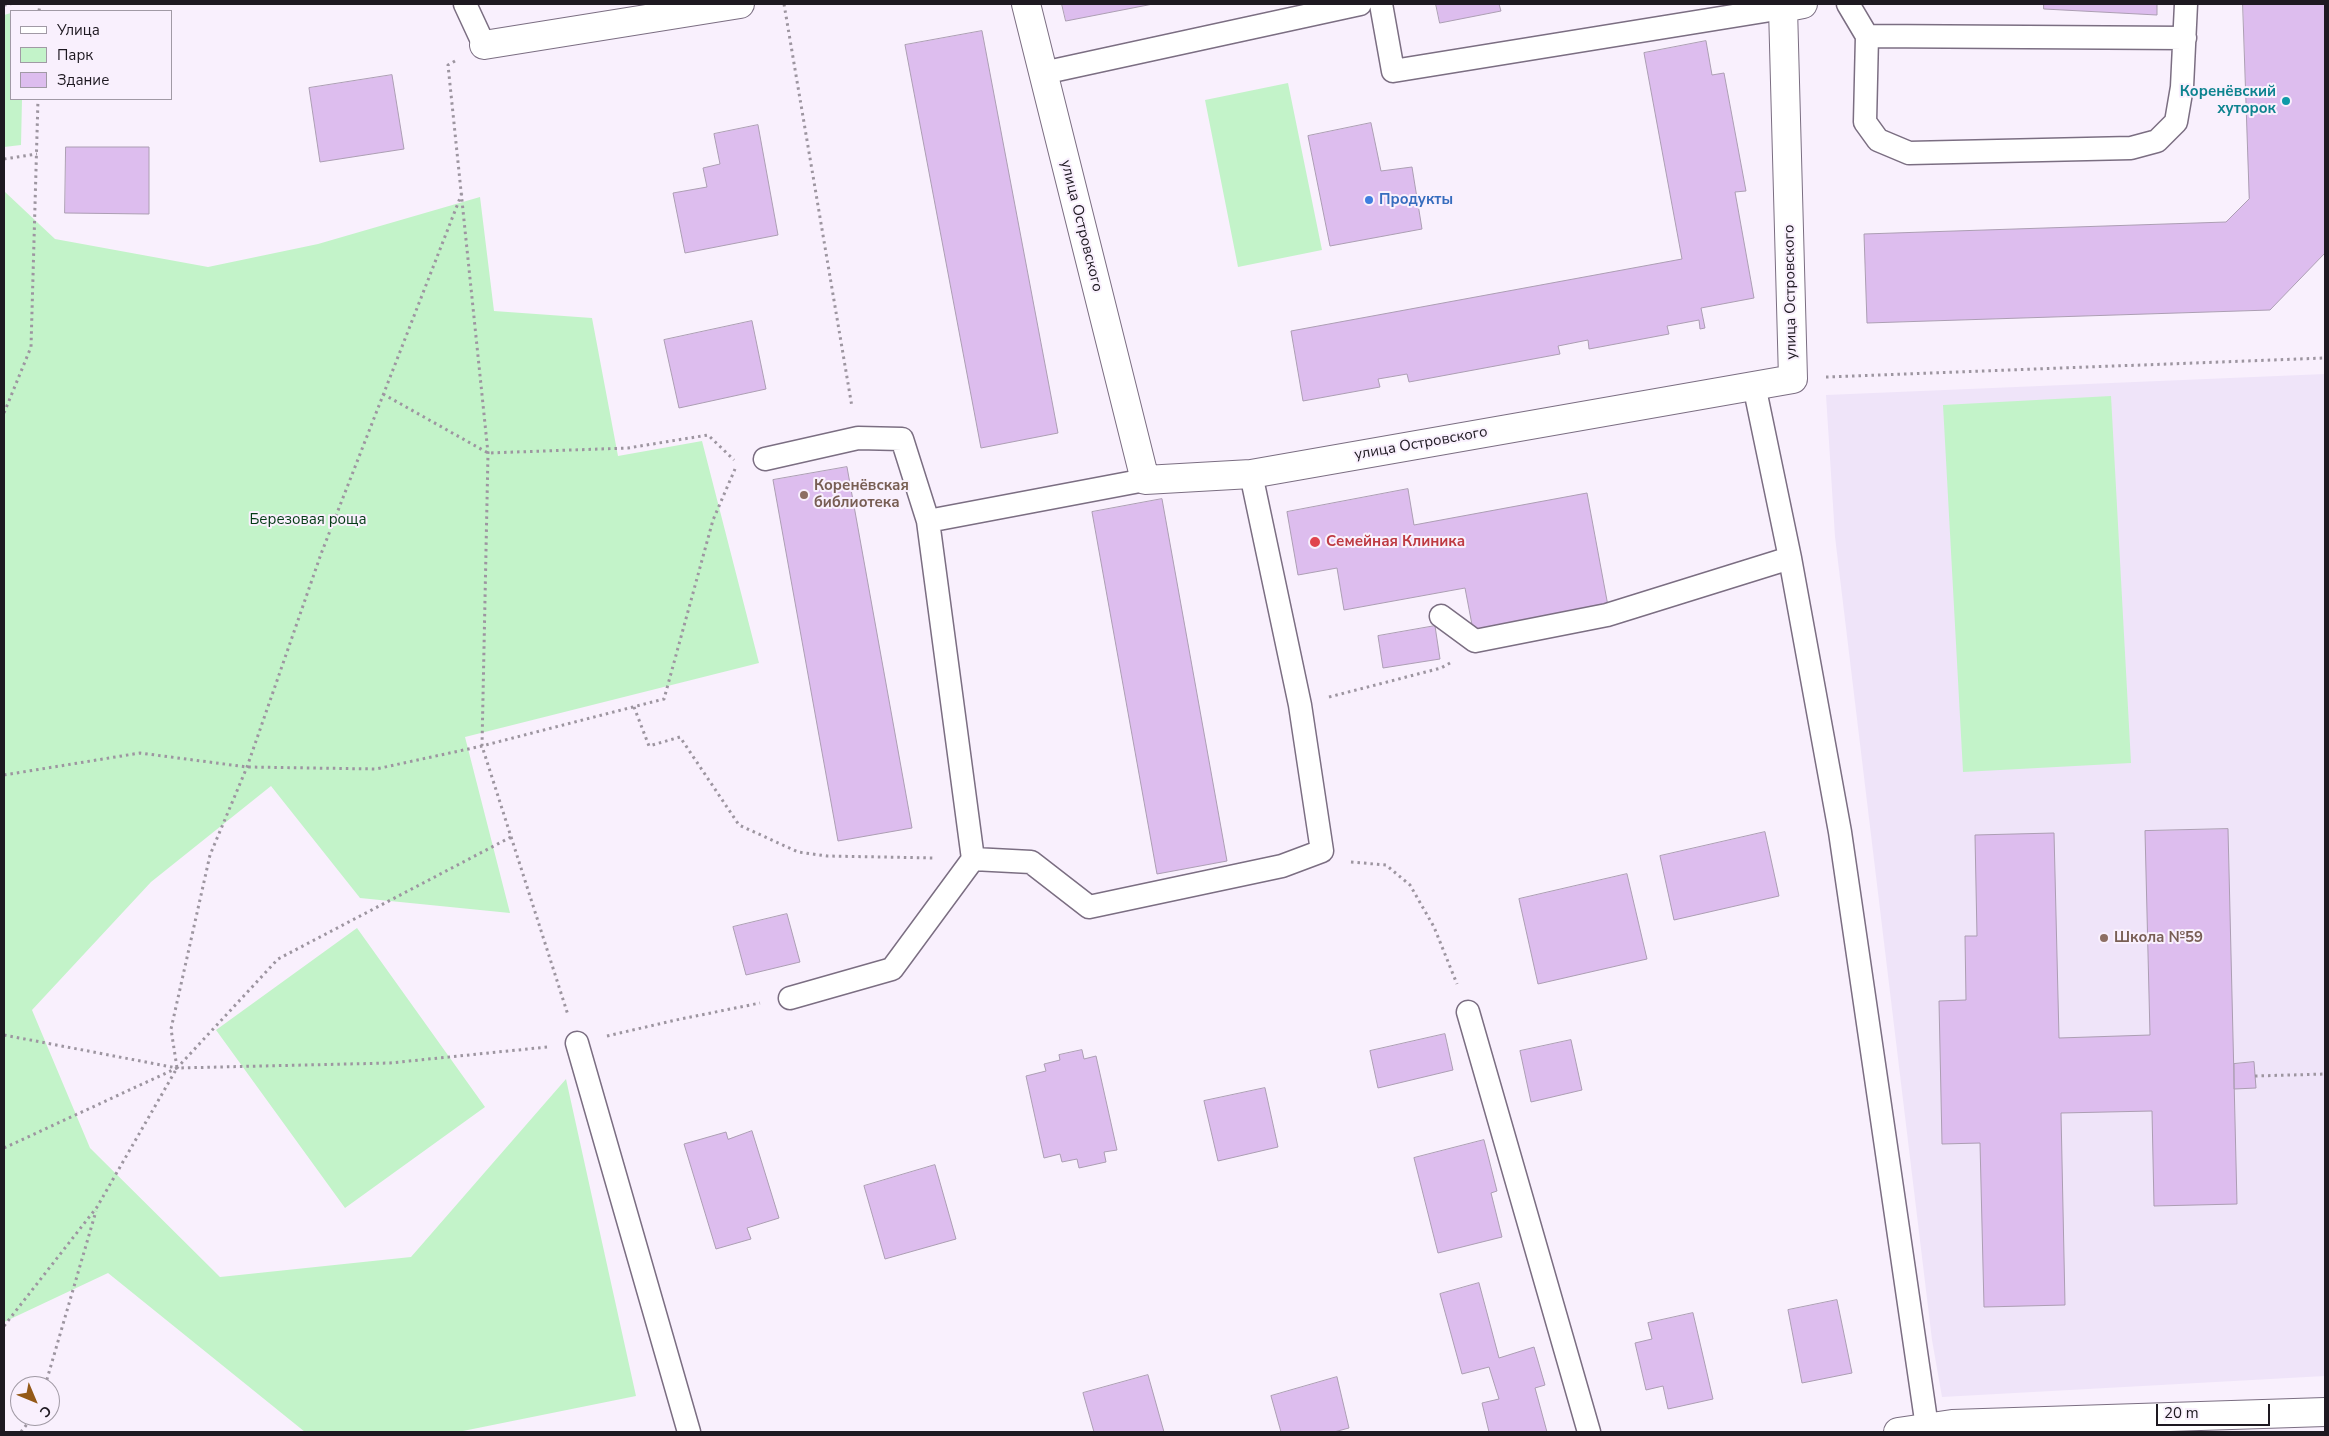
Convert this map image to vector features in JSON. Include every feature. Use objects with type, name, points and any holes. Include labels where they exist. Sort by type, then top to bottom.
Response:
[{"type":"street","points":[[484,44],[740,4]]},
{"type":"street","name":"улица Островского","points":[[1026,4],[1145,480],[1251,474],[1793,379],[1793,6]]},
{"type":"street","points":[[1898,1432],[1927,1427],[2208,1424],[2325,1412]]},
{"type":"lane","points":[[465,4],[484,44]]},
{"type":"lane","points":[[1043,73],[1360,4]]},
{"type":"lane","points":[[1381,4],[1393,71],[1793,6]]},
{"type":"lane","points":[[1848,4],[1867,36],[1865,122],[1878,140],[1909,153],[2131,148],[2157,141],[2176,122],[2182,87],[2186,4]]},
{"type":"lane","points":[[1867,36],[2184,38]]},
{"type":"lane","points":[[1754,386],[1790,558],[1840,832],[1927,1427]]},
{"type":"lane","points":[[765,459],[858,438],[902,439],[928,521],[973,859],[892,969],[790,998]]},
{"type":"lane","points":[[973,859],[1031,862],[1089,907],[1282,866],[1322,851],[1300,705],[1251,474]]},
{"type":"lane","points":[[928,521],[1145,480]]},
{"type":"lane","points":[[1441,616],[1475,641],[1607,615],[1790,558]]},
{"type":"lane","points":[[1468,1012],[1589,1432]]},
{"type":"lane","points":[[577,1043],[689,1432]]},
{"type":"path","points":[[4,5],[12,4]]},
{"type":"path","points":[[784,4],[858,438]]},
{"type":"path","points":[[484,44],[448,65],[488,453],[482,746],[577,1043]]},
{"type":"path","points":[[4,413],[30,347],[38,100]]},
{"type":"path","points":[[4,159],[37,154]]},
{"type":"path","points":[[177,1068],[171,1029],[208,865],[248,767],[321,554],[462,193]]},
{"type":"path","points":[[1793,379],[2325,358]]},
{"type":"path","points":[[4,775],[140,753],[248,767],[376,769],[482,746],[664,699],[713,520],[738,464],[708,435],[628,448],[488,453],[383,394]]},
{"type":"path","points":[[1300,705],[1441,668],[1494,637]]},
{"type":"path","points":[[634,706],[648,746],[680,737],[739,826],[798,852],[827,856],[973,859]]},
{"type":"path","points":[[4,1326],[97,1207],[177,1068],[278,960],[510,837]]},
{"type":"path","points":[[1322,851],[1347,862],[1386,864],[1410,885],[1434,927],[1468,1012]]},
{"type":"path","points":[[4,1035],[177,1068],[390,1063],[577,1043],[676,1020],[790,998]]},
{"type":"path","points":[[4,1148],[177,1068]]},
{"type":"path","points":[[2255,1076],[2325,1074]]},
{"type":"path","points":[[48,1376],[97,1207]]},
{"type":"shaded area","name":"Школа №59","points":[[2325,374],[2325,1376],[1942,1397],[1932,1340],[1835,537],[1826,395]]},
{"type":"green space","points":[[10,13],[10,100],[22,100],[21,145],[4,147],[4,15]]},
{"type":"green space","points":[[1288,83],[1322,250],[1238,267],[1205,100]]},
{"type":"green space","name":"Березовая роща","points":[[4,191],[55,239],[208,267],[318,244],[480,197],[494,311],[592,318],[618,456],[702,441],[759,663],[465,737],[510,913],[360,898],[271,786],[151,882],[32,1010],[90,1148],[220,1277],[411,1257],[566,1079],[636,1396],[458,1432],[305,1432],[108,1273],[4,1322]]},
{"type":"green space","points":[[2111,396],[2131,763],[1963,772],[1943,405]]},
{"type":"green space","points":[[357,928],[485,1107],[345,1208],[216,1030]]},
{"type":"building","points":[[1062,4],[1153,4],[1066,21]]},
{"type":"building","points":[[1436,4],[1499,4],[1501,11],[1440,23]]},
{"type":"building","points":[[2044,4],[2157,4],[2157,15],[2044,9]]},
{"type":"building","name":"Коренёвский хуторок","points":[[2243,4],[2325,4],[2325,253],[2270,310],[1867,323],[1864,234],[2226,222],[2249,199]]},
{"type":"building","points":[[982,31],[1058,433],[981,448],[905,45]]},
{"type":"building","points":[[1706,41],[1712,75],[1724,73],[1746,191],[1735,192],[1754,298],[1701,308],[1705,328],[1700,329],[1699,320],[1667,326],[1669,334],[1589,349],[1588,340],[1558,346],[1560,354],[1409,382],[1407,374],[1378,379],[1380,387],[1303,401],[1291,331],[1682,259],[1644,53]]},
{"type":"building","points":[[392,75],[404,149],[320,162],[309,88]]},
{"type":"building","name":"Продукты","points":[[1371,123],[1381,171],[1412,167],[1422,229],[1330,246],[1308,136]]},
{"type":"building","points":[[758,125],[778,235],[685,253],[673,193],[707,187],[703,168],[720,164],[714,134]]},
{"type":"building","points":[[66,147],[149,147],[149,214],[65,213]]},
{"type":"building","points":[[752,321],[766,389],[679,408],[664,340]]},
{"type":"building","points":[[847,467],[912,828],[838,841],[773,480]]},
{"type":"building","points":[[1408,489],[1414,525],[1587,493],[1608,606],[1473,630],[1465,588],[1344,610],[1337,568],[1298,575],[1287,512]]},
{"type":"building","points":[[1162,499],[1227,861],[1157,874],[1092,512]]},
{"type":"building","points":[[1435,626],[1440,659],[1383,668],[1378,636]]},
{"type":"building","points":[[2228,829],[2237,1204],[2154,1206],[2152,1111],[2061,1113],[2065,1305],[1984,1307],[1980,1143],[1942,1144],[1939,1001],[1966,1000],[1965,936],[1977,936],[1975,835],[2054,833],[2059,1038],[2150,1035],[2145,831]]},
{"type":"building","points":[[1765,832],[1779,896],[1674,920],[1660,856]]},
{"type":"building","points":[[1627,874],[1647,959],[1538,984],[1519,899]]},
{"type":"building","points":[[787,914],[800,962],[746,975],[733,927]]},
{"type":"building","points":[[1445,1034],[1453,1070],[1378,1088],[1370,1051]]},
{"type":"building","points":[[1571,1040],[1582,1090],[1531,1102],[1520,1051]]},
{"type":"building","points":[[1082,1050],[1084,1059],[1096,1056],[1117,1150],[1104,1152],[1106,1162],[1079,1168],[1077,1159],[1062,1162],[1060,1154],[1044,1158],[1026,1076],[1046,1071],[1044,1064],[1060,1060],[1059,1055]]},
{"type":"building","points":[[2254,1062],[2256,1088],[2234,1089],[2234,1064]]},
{"type":"building","points":[[1265,1088],[1278,1147],[1218,1161],[1204,1101]]},
{"type":"building","points":[[752,1131],[779,1218],[747,1228],[751,1239],[716,1249],[684,1144],[726,1132],[728,1139]]},
{"type":"building","points":[[1484,1140],[1497,1191],[1491,1193],[1502,1237],[1438,1253],[1414,1158]]},
{"type":"building","points":[[935,1165],[956,1239],[885,1259],[864,1186]]},
{"type":"building","points":[[1479,1283],[1499,1358],[1534,1347],[1545,1385],[1535,1388],[1547,1432],[1489,1432],[1482,1403],[1499,1399],[1489,1367],[1462,1374],[1440,1294]]},
{"type":"building","points":[[1837,1300],[1852,1373],[1802,1383],[1788,1310]]},
{"type":"building","points":[[1693,1313],[1713,1399],[1668,1409],[1663,1386],[1646,1390],[1635,1343],[1652,1339],[1648,1323]]},
{"type":"building","points":[[1148,1375],[1164,1432],[1094,1432],[1083,1393]]},
{"type":"building","points":[[1337,1377],[1349,1428],[1334,1432],[1281,1432],[1271,1396]]},
{"type":"place","name":"Коренёвский хуторок","points":[[2286,101]]},
{"type":"place","name":"Продукты","points":[[1369,200]]},
{"type":"place","name":"Коренёвская библиотека","points":[[804,495]]},
{"type":"place","name":"Семейная Клиника","points":[[1315,542]]},
{"type":"place","name":"Школа №59","points":[[2104,938]]}]
